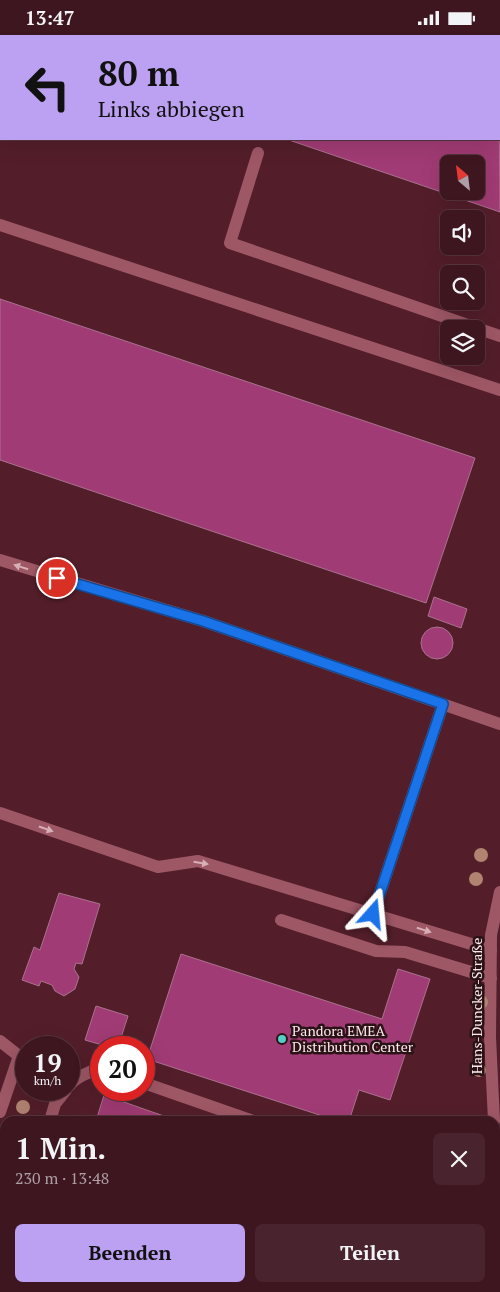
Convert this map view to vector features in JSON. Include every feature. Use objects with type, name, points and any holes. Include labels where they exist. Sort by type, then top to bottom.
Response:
[{"type":"street","points":[[258,153],[230,243],[500,335]]},
{"type":"street","points":[[0,225],[500,389]]},
{"type":"street","points":[[0,561],[203,621],[500,724]]},
{"type":"street","points":[[373,914],[443,704]]},
{"type":"street","points":[[0,813],[158,867],[198,861],[491,950]]},
{"type":"street","name":"Hans-Duncker-Straße","points":[[494,1116],[490,1037],[491,935],[500,892]]},
{"type":"street","points":[[281,920],[376,951],[405,952],[491,978]]},
{"type":"street","points":[[0,1041],[19,1056],[0,1112]]},
{"type":"street","points":[[155,1087],[239,1116]]},
{"type":"street","points":[[51,1116],[57,1101]]},
{"type":"building","points":[[289,140],[499,140],[500,212],[465,200],[485,200],[485,155],[440,155],[440,192]]},
{"type":"building","points":[[0,299],[475,458],[426,603],[0,460]]},
{"type":"building","points":[[434,597],[467,609],[461,628],[428,616]]},
{"type":"building","points":[[437,627],[448,632],[453,643],[448,654],[437,659],[426,654],[421,643],[426,632]]},
{"type":"building","points":[[59,893],[100,904],[82,964],[76,963],[74,969],[79,977],[75,989],[64,996],[55,991],[52,985],[41,981],[39,986],[22,980],[34,947],[40,950]]},
{"type":"building","name":"Pandora EMEA Distribution Center","points":[[181,954],[382,1019],[398,969],[430,979],[390,1100],[359,1090],[351,1116],[323,1116],[155,1062],[154,1036]]},
{"type":"building","points":[[96,1006],[128,1016],[122,1036],[90,1036],[90,1041],[85,1040]]},
{"type":"building","points":[[102,1101],[121,1101],[164,1116],[98,1116]]},
{"type":"place","name":"Pandora EMEA Distribution Center","points":[[282,1039]]},
{"type":"route","points":[[57,578],[203,621],[443,704],[373,914]]}]
